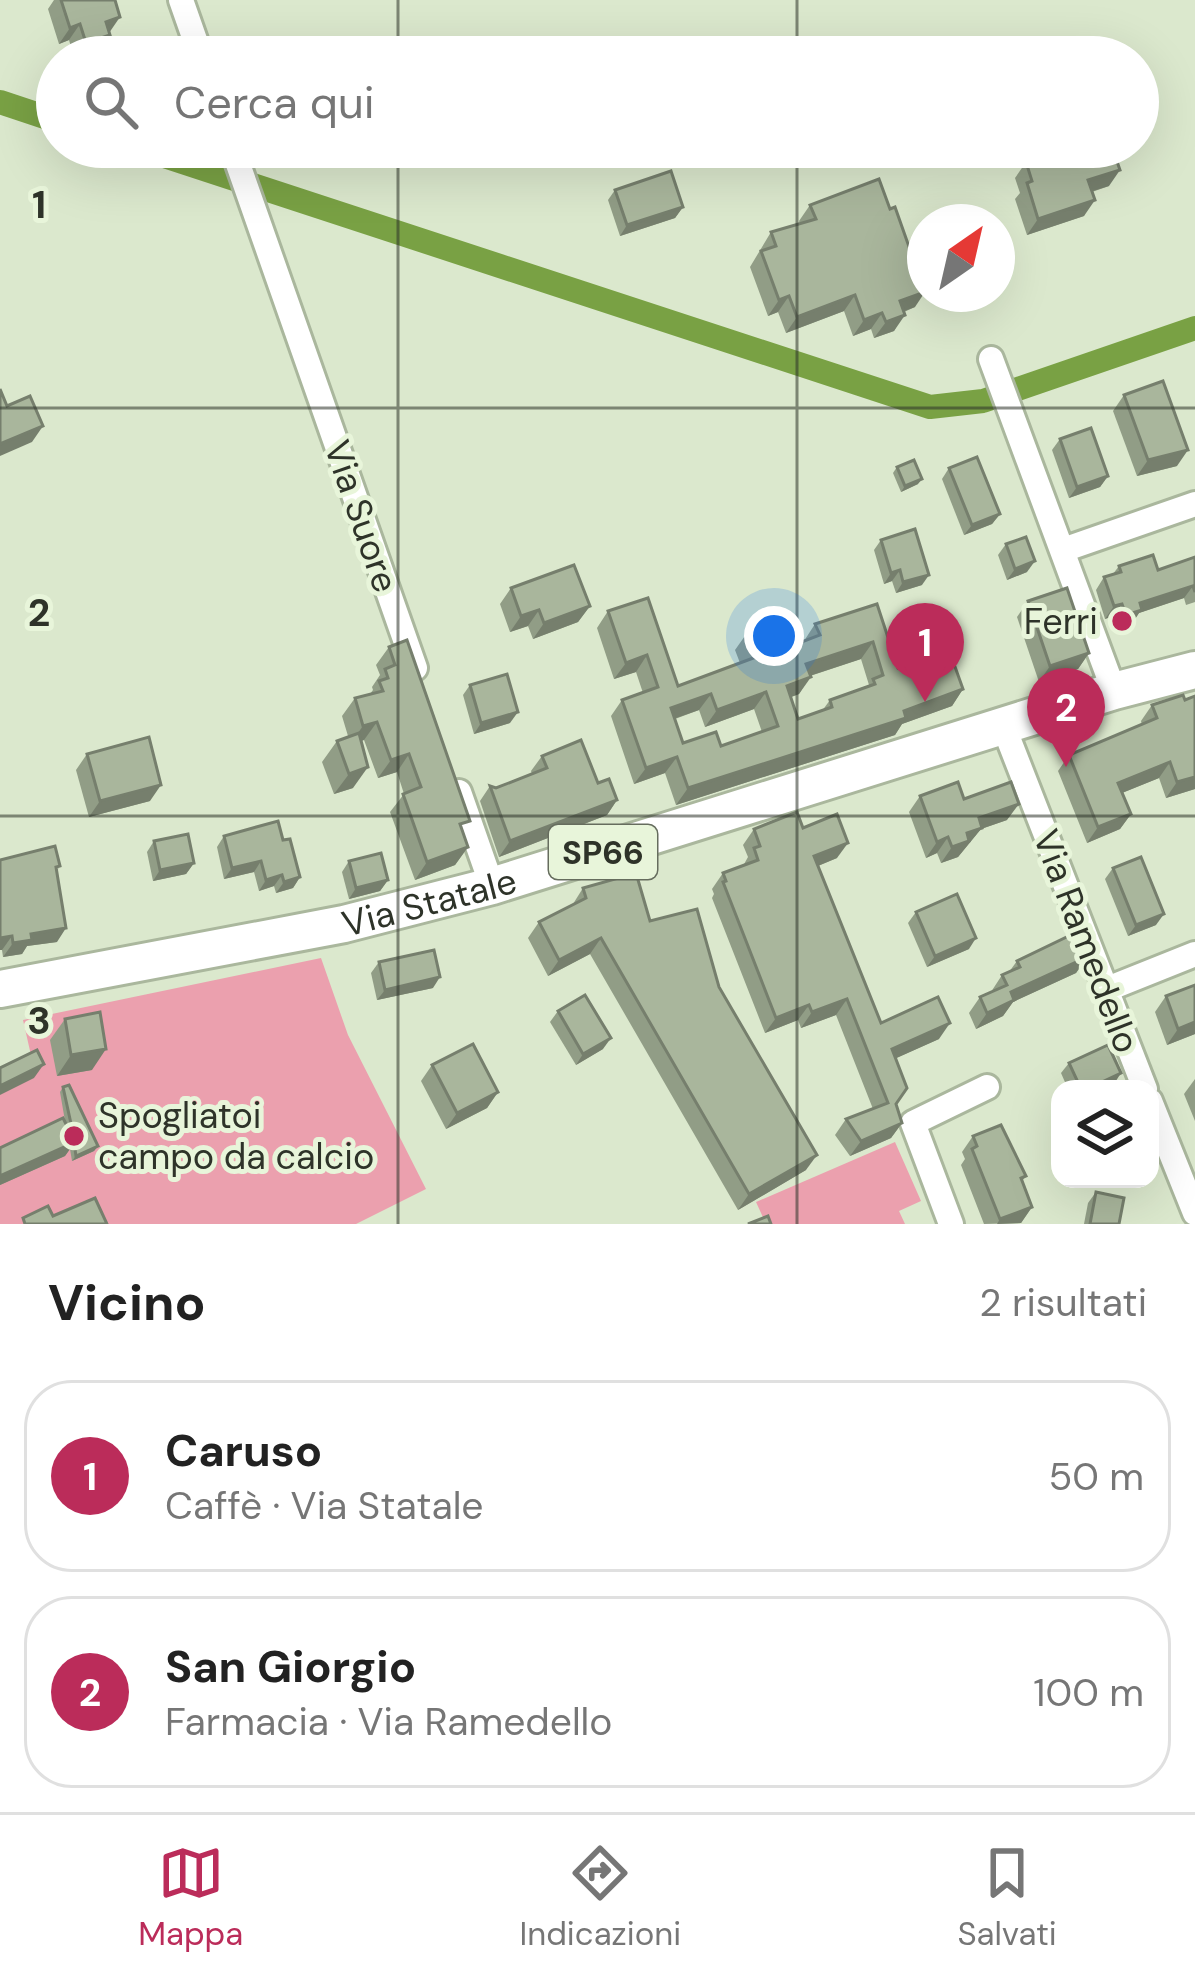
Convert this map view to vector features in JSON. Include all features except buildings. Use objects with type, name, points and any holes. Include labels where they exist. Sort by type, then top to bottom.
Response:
[{"type":"main road","name":"Via Statale","points":[[0,989],[344,924],[492,886],[1003,725],[1195,670]]},
{"type":"street","points":[[182,0],[194,36]]},
{"type":"street","name":"Via Suore","points":[[239,168],[421,684]]},
{"type":"street","points":[[991,358],[1114,691]]},
{"type":"street","points":[[1063,550],[1195,504]]},
{"type":"street","name":"Via Ramedello","points":[[1003,725],[1141,1080]]},
{"type":"street","points":[[452,773],[492,886]]},
{"type":"street","points":[[1105,990],[1195,954]]},
{"type":"street","points":[[951,1224],[913,1123],[987,1088]]},
{"type":"street","points":[[1159,1124],[1195,1214]]},
{"type":"shaded area","points":[[321,958],[348,1035],[426,1189],[356,1224],[0,1224],[0,1077],[33,1064],[23,1020]]},
{"type":"shaded area","points":[[895,1142],[921,1201],[899,1211],[905,1224],[766,1224],[756,1202]]},
{"type":"waterway","points":[[0,102],[36,114]]},
{"type":"waterway","points":[[201,168],[930,407],[983,401],[1195,328]]},
{"type":"place","name":"Ferri","points":[[1122,621]]},
{"type":"place","name":"Caruso","points":[[925,702]]},
{"type":"place","name":"San Giorgio","points":[[1066,767]]},
{"type":"place","name":"Spogliatoi campo da calcio","points":[[74,1136]]}]
